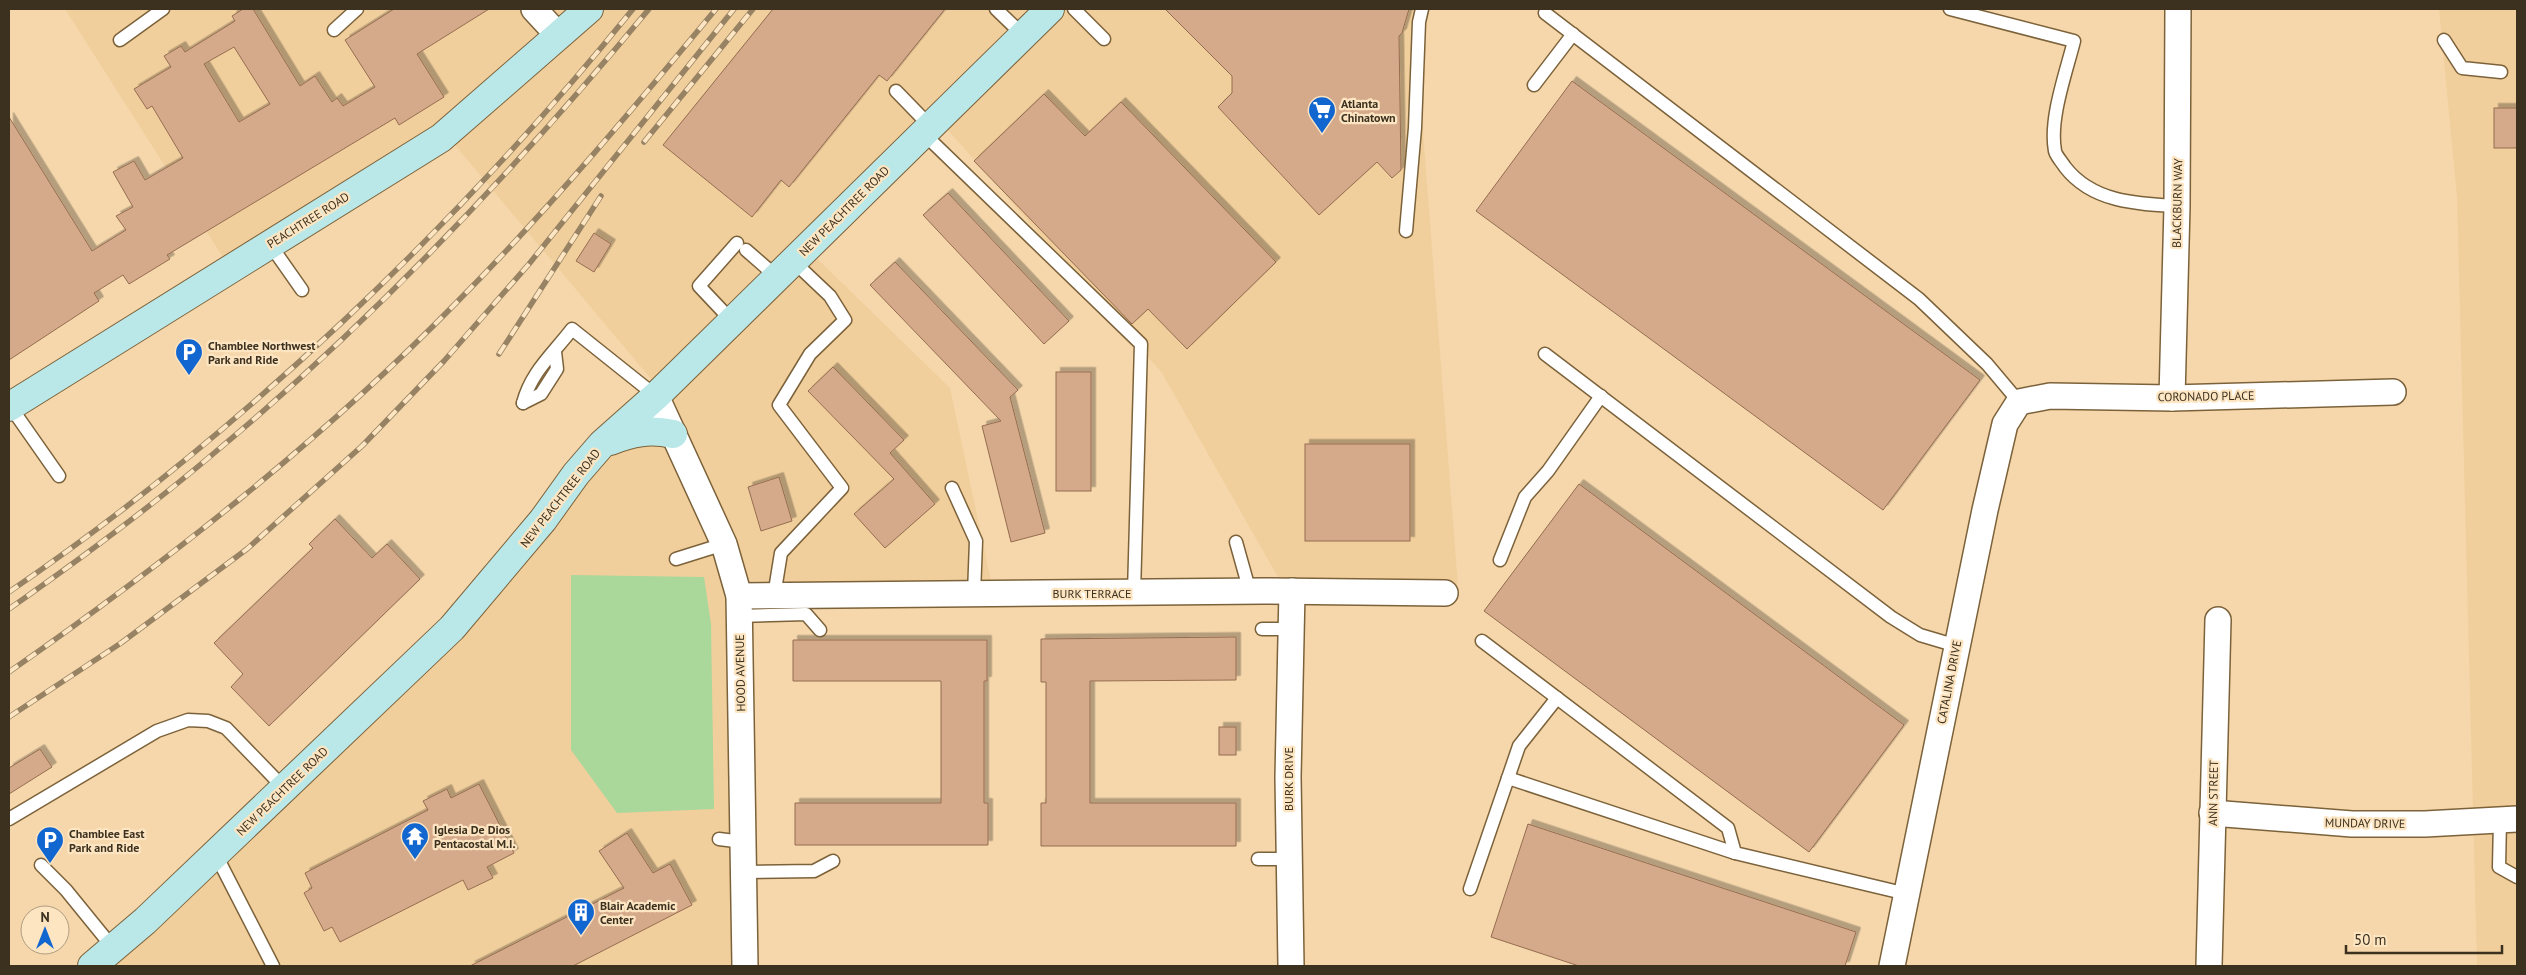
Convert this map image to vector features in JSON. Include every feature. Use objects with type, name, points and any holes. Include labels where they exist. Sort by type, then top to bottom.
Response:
[{"type":"street","points":[[534,9],[558,35]]},
{"type":"street","name":"PEACHTREE ROAD","points":[[9,407],[441,138],[589,9]]},
{"type":"street","name":"NEW PEACHTREE ROAD","points":[[92,966],[116,957],[216,855],[452,628],[537,528],[576,474],[602,444],[656,396],[1050,9]]},
{"type":"street","name":"BLACKBURN WAY","points":[[2172,398],[2177,206],[2178,9]]},
{"type":"street","name":"CORONADO PLACE","points":[[2020,402],[2050,396],[2172,398],[2392,392]]},
{"type":"street","name":"HOOD AVENUE","points":[[656,396],[724,544],[739,606],[731,841],[744,872],[746,966]]},
{"type":"street","name":"CATALINA DRIVE","points":[[1892,966],[1956,646],[2005,424],[2020,402]]},
{"type":"street","points":[[602,444],[629,434],[648,430],[673,434]]},
{"type":"street","name":"BURK TERRACE","points":[[739,606],[774,596],[1292,591],[1445,593]]},
{"type":"street","name":"BURK DRIVE","points":[[1291,966],[1288,777],[1292,591]]},
{"type":"street","name":"ANN STREET","points":[[2210,966],[2212,813],[2218,620]]},
{"type":"street","name":"MUNDAY DRIVE","points":[[2212,813],[2352,824],[2425,824],[2508,820]]},
{"type":"lane","points":[[120,40],[163,9]]},
{"type":"lane","points":[[334,30],[357,9]]},
{"type":"lane","points":[[996,9],[1023,35]]},
{"type":"lane","points":[[1074,9],[1104,38]]},
{"type":"lane","points":[[1406,232],[1415,128],[1419,22],[1422,9]]},
{"type":"lane","points":[[1950,9],[2074,41],[2054,128],[2055,153],[2073,176],[2095,192],[2136,204],[2177,206]]},
{"type":"lane","points":[[1545,13],[1919,298],[1987,364],[2020,402]]},
{"type":"lane","points":[[1534,86],[1573,34]]},
{"type":"lane","points":[[2444,40],[2462,68],[2501,72]]},
{"type":"lane","points":[[896,91],[926,130],[1141,344],[1134,593]]},
{"type":"lane","points":[[270,243],[302,290]]},
{"type":"lane","points":[[732,322],[699,286],[742,247],[785,269],[830,296],[845,320],[810,354],[779,404],[842,488],[781,553],[774,596]]},
{"type":"lane","points":[[555,352],[572,329],[656,396]]},
{"type":"lane","points":[[1545,354],[1891,617],[1920,635],[1956,646]]},
{"type":"lane","points":[[1500,560],[1525,497],[1548,471],[1601,396]]},
{"type":"lane","points":[[9,407],[59,476]]},
{"type":"lane","points":[[952,488],[976,541],[974,594]]},
{"type":"lane","points":[[1236,542],[1250,592]]},
{"type":"lane","points":[[676,558],[724,544]]},
{"type":"lane","points":[[739,606],[806,614],[820,630]]},
{"type":"lane","points":[[1262,629],[1291,629]]},
{"type":"lane","points":[[1482,641],[1728,828],[1735,853]]},
{"type":"lane","points":[[1470,889],[1519,746],[1556,698]]},
{"type":"lane","points":[[9,819],[157,731],[188,720],[208,721],[226,728],[284,789]]},
{"type":"lane","points":[[1508,778],[1735,853],[1907,894]]},
{"type":"lane","points":[[2508,820],[2499,867],[2517,877]]},
{"type":"lane","points":[[216,855],[273,966]]},
{"type":"lane","points":[[1258,859],[1289,859]]},
{"type":"lane","points":[[744,872],[814,871],[833,861]]},
{"type":"lane","points":[[41,866],[66,890],[116,957]]},
{"type":"shaded area","points":[[65,9],[1425,9],[1416,40],[1458,586],[1283,586],[1162,373],[933,113],[800,242],[950,388],[995,600],[742,595],[754,966],[96,966],[400,682],[661,391],[449,138],[233,273]]},
{"type":"shaded area","points":[[2439,9],[2517,9],[2517,966],[2477,966],[2457,197]]},
{"type":"green space","points":[[571,575],[704,577],[711,624],[714,809],[617,813],[571,750]]},
{"type":"building","points":[[243,9],[253,9],[300,86],[315,76],[332,102],[337,98],[343,106],[375,87],[345,40],[394,9],[489,9],[417,54],[444,97],[399,125],[395,118],[167,255],[170,259],[129,284],[123,275],[94,293],[99,301],[9,360],[9,117],[92,251],[126,230],[116,216],[133,207],[113,172],[134,161],[145,180],[183,158],[152,106],[147,109],[134,89],[171,67],[164,56],[181,46],[185,52],[235,21],[232,16]],"holes":[[[234,47],[270,104],[239,122],[204,64]]]},
{"type":"building","points":[[773,9],[945,9],[887,81],[879,75],[789,187],[781,180],[752,217],[663,145]]},
{"type":"building","name":"Atlanta Chinatown","points":[[1165,9],[1409,9],[1402,33],[1399,36],[1401,170],[1392,178],[1377,162],[1319,215],[1218,107],[1232,93],[1232,76]]},
{"type":"building","points":[[1572,81],[1980,380],[1883,510],[1476,211]]},
{"type":"building","points":[[1044,94],[1085,136],[1121,102],[1276,262],[1187,349],[1148,309],[1132,324],[974,161]]},
{"type":"building","points":[[2494,108],[2517,108],[2517,148],[2494,148]]},
{"type":"building","points":[[948,193],[1069,321],[1044,344],[923,215]]},
{"type":"building","points":[[594,233],[611,244],[594,272],[576,261]]},
{"type":"building","points":[[895,262],[1018,390],[1010,397],[1045,533],[1011,542],[982,426],[1001,421],[870,285]]},
{"type":"building","points":[[833,367],[904,440],[890,453],[935,504],[885,548],[854,514],[894,479],[808,391]]},
{"type":"building","points":[[1056,372],[1091,372],[1091,491],[1056,491]]},
{"type":"building","points":[[1305,444],[1410,444],[1410,541],[1305,541]]},
{"type":"building","points":[[779,477],[792,521],[761,531],[748,487]]},
{"type":"building","points":[[1579,484],[1904,725],[1809,852],[1484,611]]},
{"type":"building","points":[[335,519],[372,558],[387,544],[420,579],[269,726],[231,687],[243,674],[214,643],[313,548],[309,544]]},
{"type":"building","points":[[1236,637],[1236,680],[1090,681],[1090,803],[1236,803],[1236,846],[1041,846],[1041,803],[1046,803],[1046,682],[1041,682],[1041,639]]},
{"type":"building","points":[[793,640],[987,640],[987,681],[984,681],[984,803],[988,803],[988,845],[795,845],[795,803],[941,803],[941,681],[793,681]]},
{"type":"building","points":[[1219,727],[1236,727],[1236,755],[1219,755]]},
{"type":"building","points":[[40,749],[52,767],[9,794],[9,768]]},
{"type":"building","name":"Iglesia De Dios Pentacostal M.I.","points":[[479,784],[514,853],[487,867],[493,878],[468,890],[463,880],[340,942],[332,927],[324,931],[304,893],[312,888],[305,873],[428,810],[423,801],[447,789],[451,798]]},
{"type":"building","points":[[1528,824],[1856,932],[1845,966],[1579,966],[1491,937]]},
{"type":"building","name":"Blair Academic Center","points":[[627,833],[653,873],[670,864],[692,905],[573,966],[470,966],[624,888],[599,851]]},
{"type":"railway","points":[[9,592],[95,531],[179,465],[342,323],[494,169],[565,90],[633,9]]},
{"type":"railway","points":[[9,609],[164,495],[330,351],[442,241],[495,185],[548,127],[649,9]]},
{"type":"railway","points":[[9,672],[185,543],[242,498],[352,403],[457,302],[525,231],[622,121],[716,9]]},
{"type":"railway","points":[[9,717],[121,643],[247,549],[362,446],[444,361],[529,264],[734,9]]},
{"type":"railway","points":[[644,142],[753,9]]},
{"type":"railway","points":[[499,354],[601,196]]},
{"type":"place","name":"Atlanta Chinatown","points":[[1322,134]]},
{"type":"place","name":"Chamblee Northwest Park and Ride","points":[[189,376]]},
{"type":"place","name":"Iglesia De Dios Pentacostal M.I.","points":[[415,860]]},
{"type":"place","name":"Chamblee East Park and Ride","points":[[50,864]]},
{"type":"place","name":"Blair Academic Center","points":[[581,936]]}]
